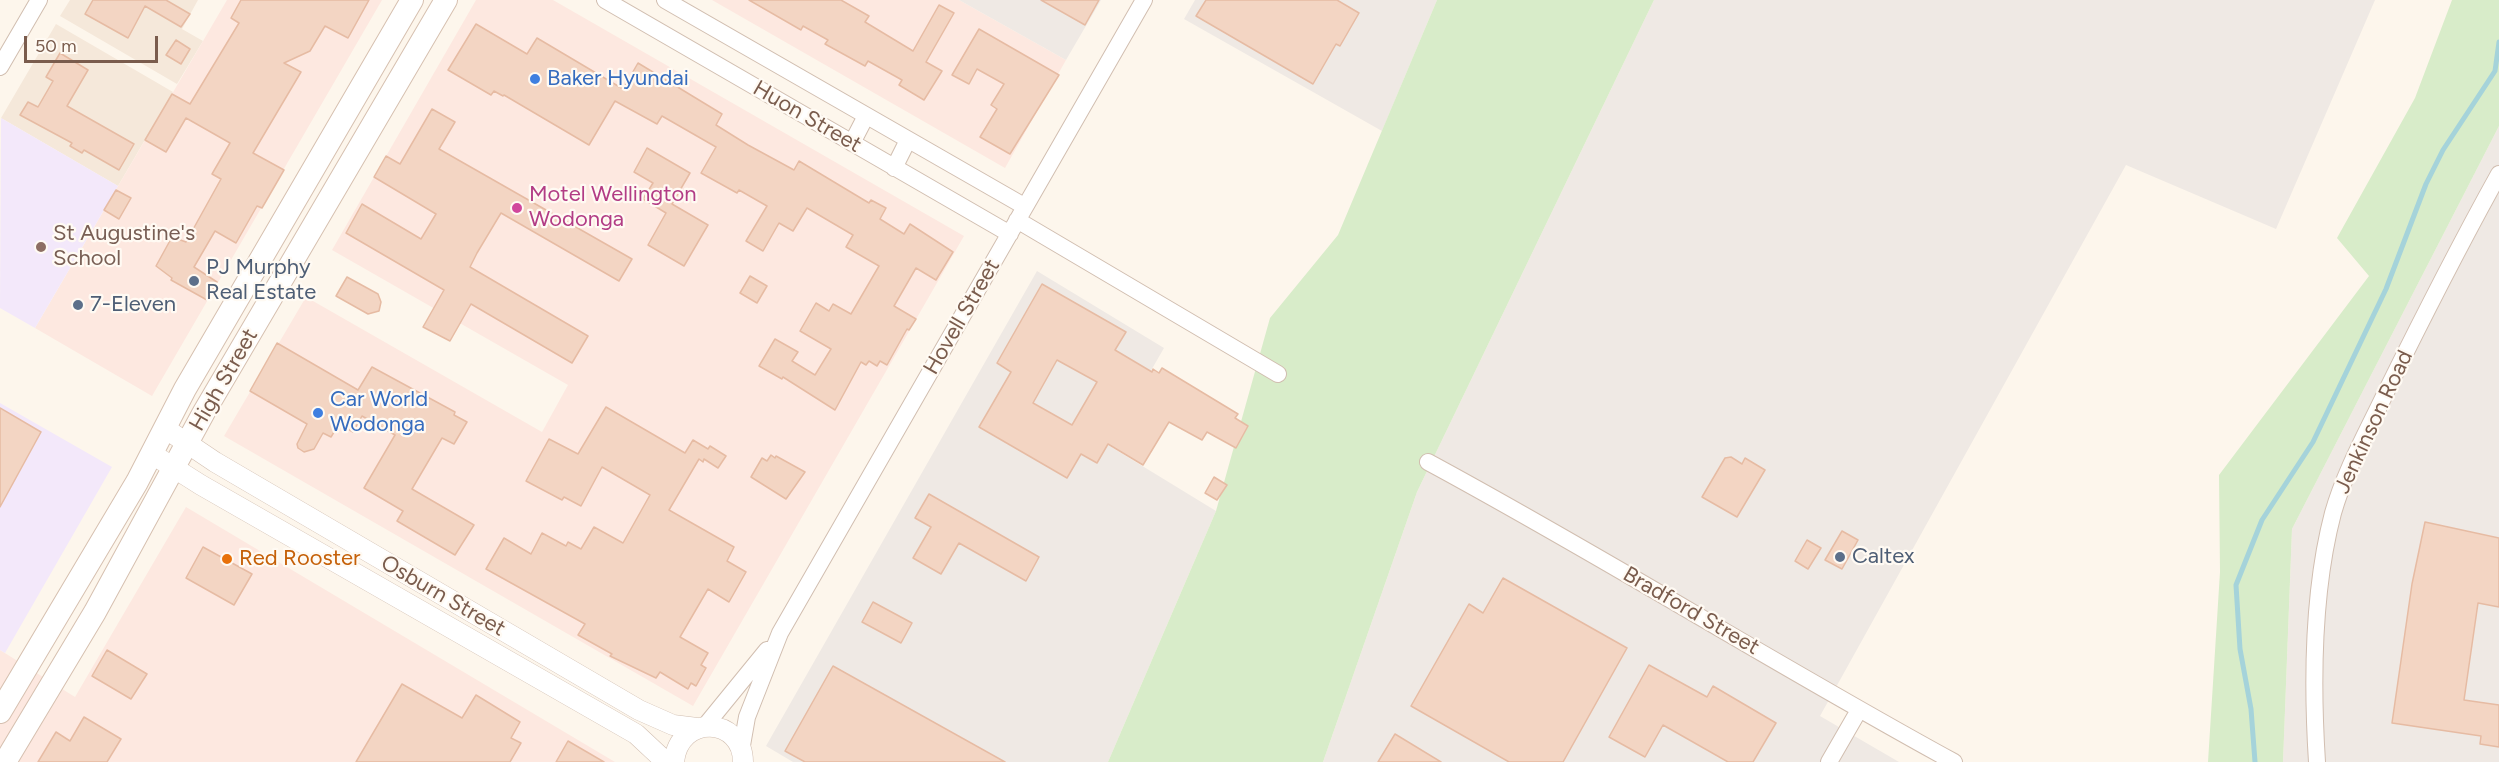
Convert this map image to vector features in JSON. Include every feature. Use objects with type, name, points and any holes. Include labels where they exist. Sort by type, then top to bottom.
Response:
[{"type":"main road","name":"High Street","points":[[0,712],[152,454],[185,389],[412,0]]},
{"type":"main road","name":"High Street","points":[[5,762],[95,612],[175,469],[187,443],[446,0]]},
{"type":"street","points":[[0,67],[39,0]]},
{"type":"street","name":"Huon Street","points":[[605,0],[894,168],[1017,220]]},
{"type":"street","name":"Huon Street","points":[[665,0],[909,140],[1017,220],[1278,374]]},
{"type":"street","name":"Hovell Street","points":[[743,758],[747,717],[780,633],[1144,0]]},
{"type":"street","points":[[708,59],[722,33]]},
{"type":"street","points":[[852,143],[866,116]]},
{"type":"street","points":[[894,168],[909,140]]},
{"type":"street","name":"Jenkinson Road","points":[[2317,762],[2315,727],[2318,610],[2325,550],[2334,512],[2346,474],[2440,281],[2499,174]]},
{"type":"street","name":"Osburn Street","points":[[166,429],[313,520],[639,710],[673,725],[720,729],[730,734],[743,758]]},
{"type":"street","name":"Osburn Street","points":[[152,454],[636,734],[666,762]]},
{"type":"street","name":"Bradford Street","points":[[1428,462],[1554,531],[1859,710],[1954,762]]},
{"type":"street","points":[[301,542],[313,520]]},
{"type":"street","name":"Hovell Street","points":[[701,727],[780,633]]},
{"type":"street","points":[[1829,762],[1859,710]]},
{"type":"street","points":[[674,762],[681,740],[701,727]]},
{"type":"shaded area","points":[[70,0],[198,0],[182,29],[203,41],[177,84],[60,16]]},
{"type":"shaded area","points":[[227,0],[382,0],[152,396],[35,328]]},
{"type":"shaded area","points":[[476,0],[553,0],[964,236],[693,706],[224,436],[306,297],[542,432],[568,385],[332,250]]},
{"type":"shaded area","points":[[712,0],[959,0],[1066,60],[1005,168]]},
{"type":"shaded area","points":[[959,0],[1101,0],[1066,60]]},
{"type":"shaded area","points":[[1195,0],[1437,0],[1382,131],[1184,19]]},
{"type":"shaded area","points":[[1654,0],[2375,0],[2276,229],[2126,165],[1820,716],[1899,762],[1323,762],[1417,492]]},
{"type":"shaded area","points":[[56,24],[173,92],[118,186],[1,118]]},
{"type":"shaded area","name":"St Augustine's School","points":[[1,118],[118,186],[35,328],[0,308]]},
{"type":"shaded area","points":[[2499,126],[2499,762],[2283,762],[2292,529]]},
{"type":"shaded area","points":[[1037,271],[1164,348],[1108,445],[1216,511],[1108,762],[793,762],[766,746]]},
{"type":"shaded area","points":[[0,403],[112,467],[5,653],[0,650]]},
{"type":"shaded area","points":[[186,507],[615,762],[0,762],[0,650],[75,697]]},
{"type":"green space","points":[[1437,0],[1654,0],[1417,492],[1323,762],[1108,762],[1216,511],[1270,318],[1338,235]]},
{"type":"green space","points":[[2452,0],[2499,0],[2499,126],[2292,529],[2283,762],[2208,762],[2220,572],[2219,475],[2369,276],[2337,238],[2415,98]]},
{"type":"building","points":[[93,0],[166,0],[190,14],[181,27],[145,6],[128,38],[85,14]]},
{"type":"building","points":[[241,0],[369,0],[348,38],[325,26],[310,51],[284,63],[301,72],[253,153],[284,170],[262,208],[257,206],[236,243],[215,231],[194,267],[217,282],[207,300],[171,280],[172,278],[156,266],[172,237],[186,242],[221,179],[212,174],[230,143],[186,118],[166,152],[145,140],[172,94],[190,104],[239,23],[231,18]]},
{"type":"building","points":[[749,0],[841,0],[869,16],[865,22],[913,51],[939,5],[954,13],[926,62],[942,71],[924,100],[899,85],[902,80],[868,61],[865,66],[825,44],[828,40],[803,26],[801,30]]},
{"type":"building","points":[[1041,0],[1099,0],[1085,25]]},
{"type":"building","points":[[1206,0],[1337,0],[1359,13],[1340,46],[1336,44],[1313,84],[1196,16]]},
{"type":"building","points":[[476,24],[527,54],[537,38],[623,89],[638,63],[722,114],[716,125],[748,145],[794,170],[799,161],[869,203],[871,200],[886,208],[880,219],[904,234],[910,224],[953,252],[936,280],[916,268],[894,306],[916,319],[909,330],[907,329],[887,365],[880,361],[877,366],[869,361],[866,365],[861,362],[835,410],[783,377],[782,379],[759,366],[775,339],[798,352],[792,361],[815,375],[831,349],[800,331],[816,303],[829,311],[833,304],[851,314],[879,266],[846,247],[853,235],[807,208],[793,231],[779,223],[763,251],[746,241],[767,206],[701,173],[716,147],[662,116],[657,124],[615,101],[589,145],[504,95],[494,91],[491,95],[448,70]]},
{"type":"building","points":[[979,29],[1059,75],[1010,154],[980,137],[997,109],[991,105],[1004,84],[977,69],[969,84],[952,75]]},
{"type":"building","points":[[176,40],[190,49],[181,64],[166,55]]},
{"type":"building","points":[[60,53],[88,70],[67,106],[134,144],[119,170],[84,150],[82,153],[70,146],[72,143],[20,115],[28,102],[38,107],[53,81],[46,77]]},
{"type":"building","points":[[432,109],[455,122],[439,149],[632,259],[619,281],[501,213],[477,253],[470,267],[588,336],[572,363],[471,304],[450,341],[423,327],[444,290],[346,233],[362,204],[421,239],[436,214],[374,177],[386,156],[400,164]]},
{"type":"building","points":[[647,148],[690,173],[672,204],[708,225],[684,266],[648,245],[666,213],[643,199],[653,183],[634,172]]},
{"type":"building","points":[[116,190],[131,198],[119,219],[104,210]]},
{"type":"building","points":[[750,276],[767,286],[757,303],[740,293]]},
{"type":"building","points":[[347,277],[378,294],[381,302],[379,311],[368,314],[336,296]]},
{"type":"building","points":[[1042,284],[1126,332],[1115,350],[1152,372],[1153,369],[1159,373],[1162,368],[1238,414],[1235,418],[1248,426],[1236,448],[1207,432],[1202,440],[1169,422],[1143,465],[1108,444],[1097,463],[1081,454],[1067,478],[979,427],[1011,372],[997,363]],"holes":[[[1057,360],[1097,382],[1072,425],[1033,403]]]},
{"type":"building","points":[[277,343],[358,390],[372,367],[455,412],[454,415],[467,422],[454,444],[442,438],[412,489],[474,525],[455,555],[397,521],[403,511],[364,488],[395,435],[362,416],[353,432],[339,424],[331,437],[323,433],[314,449],[304,452],[298,448],[297,444],[307,424],[250,391]]},
{"type":"building","points":[[606,407],[685,453],[693,440],[708,449],[710,446],[726,456],[718,468],[704,459],[703,462],[699,459],[669,510],[734,547],[727,561],[746,572],[729,602],[708,589],[680,637],[708,653],[701,665],[706,668],[696,686],[691,683],[688,689],[660,672],[656,678],[610,656],[612,654],[578,635],[585,624],[486,569],[504,538],[531,554],[542,533],[566,546],[568,542],[581,549],[594,527],[623,543],[650,495],[602,467],[581,506],[564,497],[562,500],[526,481],[549,439],[578,454]]},
{"type":"building","points":[[0,408],[41,432],[0,507]]},
{"type":"building","points":[[771,455],[805,472],[786,499],[751,477],[762,458],[767,461]]},
{"type":"building","points":[[1731,457],[1742,464],[1745,458],[1765,470],[1737,517],[1702,497],[1725,458]]},
{"type":"building","points":[[1214,477],[1227,485],[1217,500],[1205,493]]},
{"type":"building","points":[[929,494],[1039,557],[1026,581],[959,543],[941,574],[913,558],[931,527],[915,518]]},
{"type":"building","points":[[2425,522],[2499,538],[2499,607],[2478,603],[2464,700],[2499,705],[2499,747],[2480,744],[2481,736],[2392,723],[2412,584]]},
{"type":"building","points":[[1842,531],[1858,540],[1842,569],[1825,560]]},
{"type":"building","points":[[1807,540],[1821,548],[1808,569],[1795,561]]},
{"type":"building","points":[[203,547],[252,574],[234,605],[186,578]]},
{"type":"building","points":[[1503,578],[1627,648],[1563,762],[1509,762],[1411,706],[1469,604],[1483,613]]},
{"type":"building","points":[[873,602],[912,623],[901,643],[862,622]]},
{"type":"building","points":[[107,650],[147,674],[131,699],[92,676]]},
{"type":"building","points":[[1649,665],[1707,697],[1713,686],[1776,723],[1753,762],[1728,762],[1663,725],[1645,757],[1609,737]]},
{"type":"building","points":[[833,666],[1005,762],[805,762],[785,751]]},
{"type":"building","points":[[402,684],[462,718],[476,695],[520,722],[511,738],[521,743],[510,762],[356,762]]},
{"type":"building","points":[[84,717],[121,739],[107,762],[38,762],[56,732],[70,741]]},
{"type":"building","points":[[1395,734],[1441,762],[1378,762]]},
{"type":"building","points":[[568,741],[604,762],[556,762]]},
{"type":"waterway","points":[[2255,762],[2251,709],[2240,649],[2236,585],[2262,520],[2313,442],[2386,289],[2426,184],[2443,150],[2495,71],[2499,42]]},
{"type":"place","name":"Baker Hyundai","points":[[535,79]]},
{"type":"place","name":"Motel Wellington Wodonga","points":[[517,208]]},
{"type":"place","name":"St Augustine's School","points":[[41,247]]},
{"type":"place","name":"PJ Murphy Real Estate","points":[[194,281]]},
{"type":"place","name":"7-Eleven","points":[[78,305]]},
{"type":"place","name":"Car World Wodonga","points":[[318,413]]},
{"type":"place","name":"Caltex","points":[[1840,557]]},
{"type":"place","name":"Red Rooster","points":[[227,559]]}]
